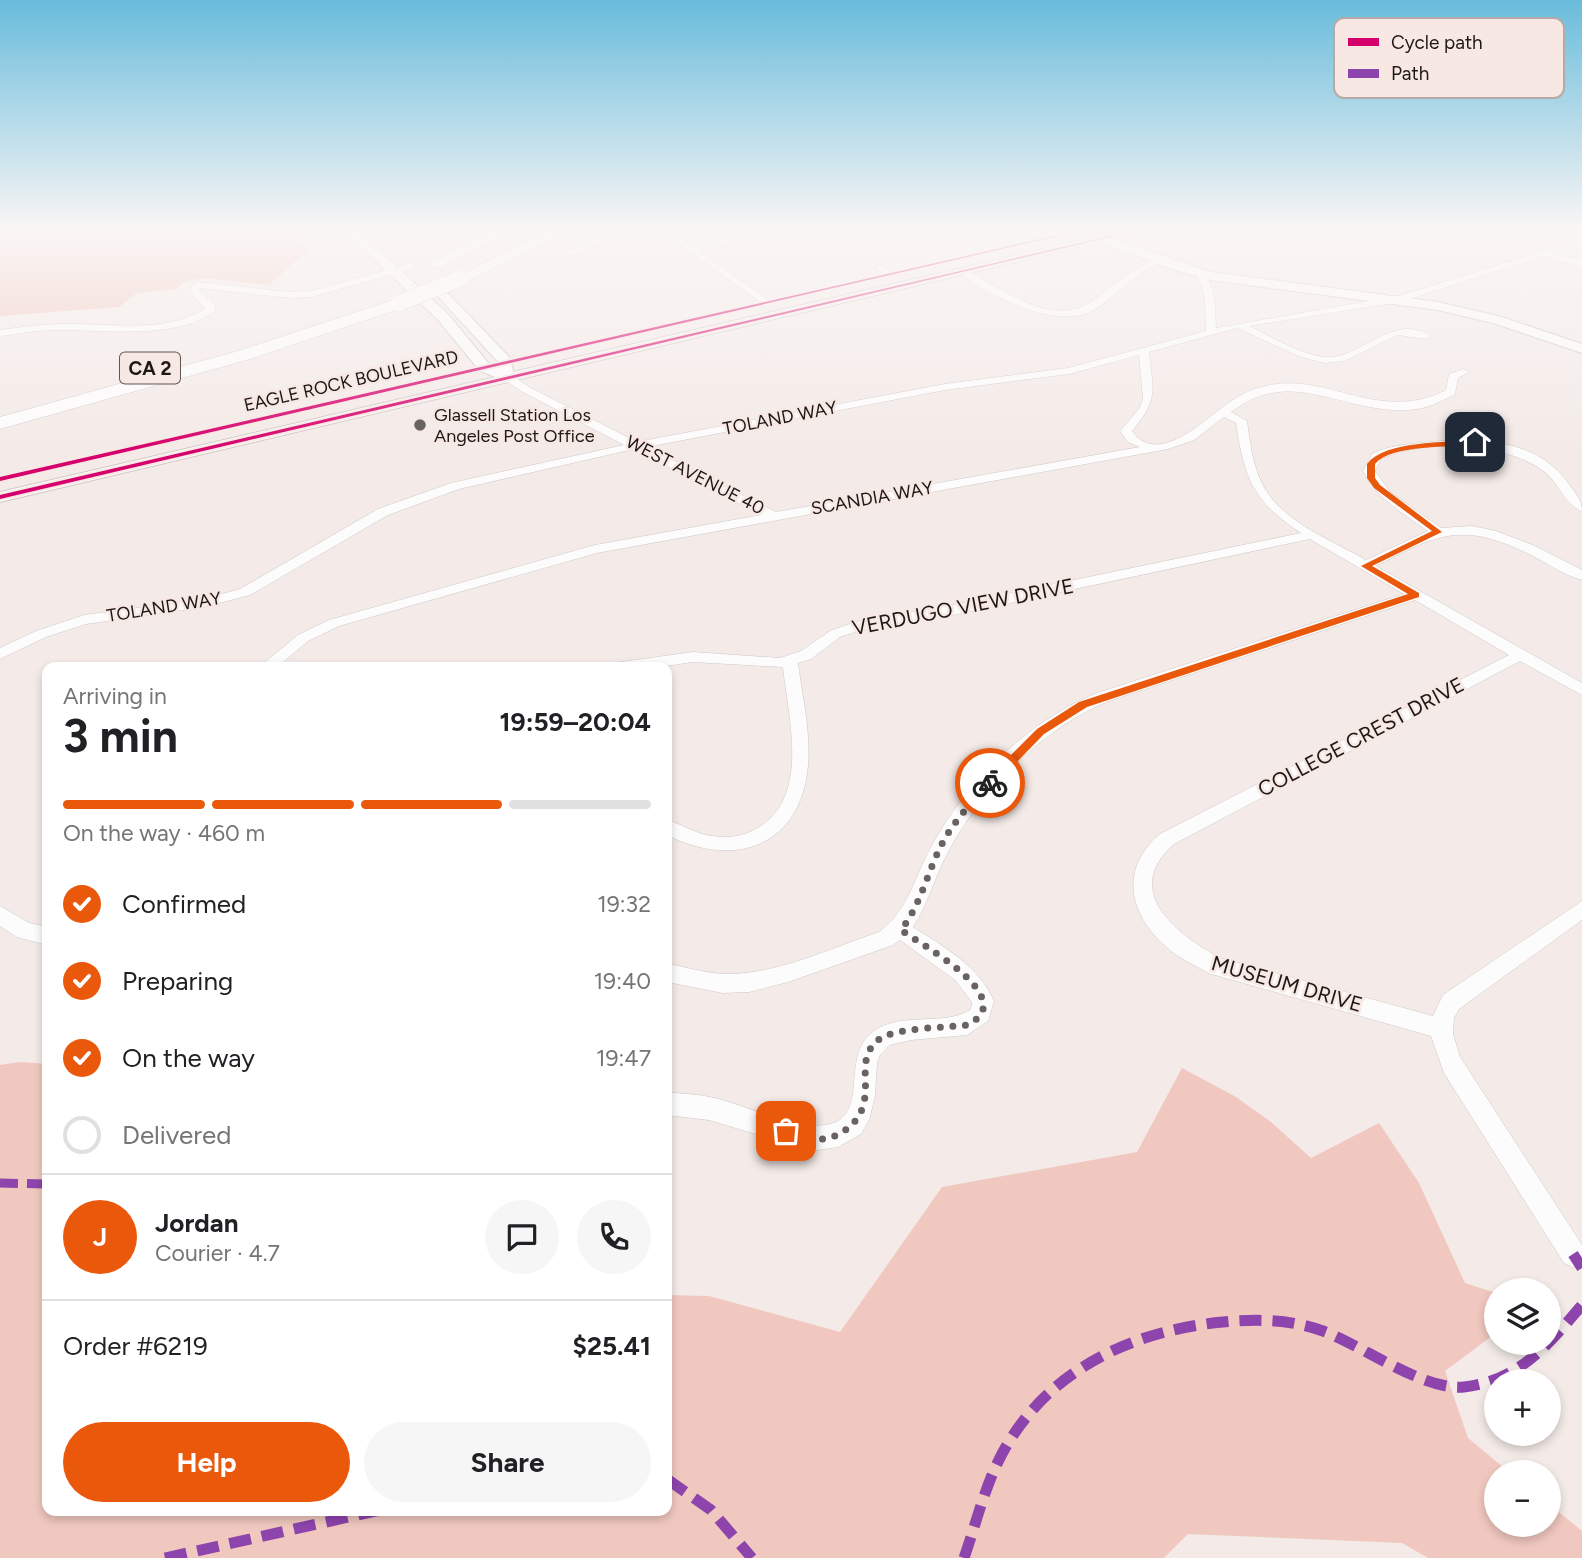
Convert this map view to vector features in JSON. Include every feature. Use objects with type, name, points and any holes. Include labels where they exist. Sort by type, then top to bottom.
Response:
[{"type":"highway","name":"CA 2","points":[[0,423],[148,384],[350,304]]},
{"type":"highway","points":[[0,434],[267,356],[306,321],[350,304]]},
{"type":"highway","name":"CA 2","points":[[0,410],[306,321]]},
{"type":"main road","points":[[421,304],[443,317],[484,366],[506,369]]},
{"type":"main road","points":[[452,304],[506,369]]},
{"type":"main road","name":"EAGLE ROCK BOULEVARD","points":[[0,496],[276,430],[759,304]]},
{"type":"main road","points":[[706,331],[711,326],[762,310],[765,304]]},
{"type":"main road","name":"EAGLE ROCK BOULEVARD","points":[[506,369],[706,331],[822,304]]},
{"type":"main road","points":[[1423,304],[1487,317],[1582,349]]},
{"type":"main road","name":"EAGLE ROCK BOULEVARD","points":[[0,479],[484,366]]},
{"type":"main road","points":[[276,430],[282,422],[326,410],[326,403]]},
{"type":"street","points":[[0,333],[54,327],[125,328],[185,322],[210,310],[209,304]]},
{"type":"street","points":[[1024,304],[1032,308],[1068,313],[1090,308],[1095,304]]},
{"type":"street","points":[[1210,304],[1211,332]]},
{"type":"street","name":"TOLAND WAY","points":[[0,653],[41,634],[84,620],[204,603],[244,592],[272,579],[362,523],[432,492],[638,446],[946,387],[1069,371],[1238,325],[1371,304]]},
{"type":"street","points":[[1238,325],[1309,357],[1325,360],[1340,359],[1397,332],[1426,336]]},
{"type":"street","points":[[1144,351],[1148,399],[1144,410],[1126,431],[1132,440],[1154,449]]},
{"type":"street","name":"WEST AVENUE 40","points":[[506,369],[525,389],[773,516]]},
{"type":"street","name":"SCANDIA WAY","points":[[273,662],[303,638],[334,623],[559,557],[773,516],[1154,449],[1187,440],[1249,393],[1280,387],[1308,389],[1380,405],[1424,404],[1440,400],[1451,392],[1453,376],[1464,372]]},
{"type":"street","points":[[1224,413],[1241,421],[1248,467],[1256,488],[1279,512],[1312,535],[1582,690]]},
{"type":"street","points":[[1438,532],[1377,486],[1369,471],[1376,457],[1395,450],[1453,443],[1475,442],[1504,448],[1530,457],[1552,471],[1568,496],[1582,507]]},
{"type":"street","points":[[1365,566],[1438,532],[1465,530],[1496,536],[1524,547],[1582,576]]},
{"type":"street","name":"VERDUGO VIEW DRIVE","points":[[656,662],[693,657],[765,664],[790,661],[806,655],[835,634],[855,627],[953,610],[1312,535]]},
{"type":"street","points":[[672,974],[731,984],[763,979],[886,939],[901,930],[912,916],[939,850],[954,824],[1035,736],[1059,718],[1102,697],[1416,595]]},
{"type":"street","name":"COLLEGE CREST DRIVE","points":[[1203,820],[1520,654]]},
{"type":"street","points":[[672,829],[699,842],[735,846],[753,841],[778,824],[797,785],[800,765],[790,661]]},
{"type":"street","name":"MUSEUM DRIVE","points":[[1203,820],[1156,846],[1146,858],[1142,874],[1142,890],[1148,907],[1159,925],[1174,941],[1215,965],[1441,1028]]},
{"type":"street","points":[[1573,1254],[1452,1065],[1443,1046],[1441,1028],[1451,1002],[1582,909]]},
{"type":"street","points":[[0,915],[24,931],[42,935]]},
{"type":"street","points":[[672,1104],[709,1108],[812,1139],[843,1132],[856,1121],[864,1104],[864,1063],[869,1050],[879,1039],[891,1034],[967,1025],[978,1020],[984,1011],[985,1001],[975,983],[901,930]]},
{"type":"shaded area","points":[[0,304],[123,304],[119,307],[0,316]]},
{"type":"shaded area","points":[[20,1062],[42,1064],[42,1516],[672,1516],[672,1295],[709,1296],[840,1332],[942,1187],[1137,1152],[1182,1068],[1236,1097],[1271,1122],[1311,1158],[1379,1123],[1419,1183],[1465,1283],[1484,1289],[1484,1342],[1445,1371],[1468,1438],[1495,1460],[1484,1460],[1484,1537],[1561,1537],[1561,1514],[1582,1531],[1582,1558],[1428,1558],[1402,1543],[1188,1534],[1164,1558],[0,1558],[0,1065]]},
{"type":"marked path","points":[[0,1183],[42,1184]]},
{"type":"marked path","points":[[1573,1254],[1582,1268]]},
{"type":"marked path","points":[[964,1558],[996,1465],[1020,1425],[1057,1385],[1085,1364],[1121,1345],[1148,1336],[1208,1323],[1239,1320],[1297,1323],[1335,1336],[1433,1382],[1463,1387],[1480,1383],[1529,1362],[1548,1346],[1582,1305]]},
{"type":"marked path","points":[[672,1483],[711,1510],[752,1558]]},
{"type":"marked path","points":[[165,1558],[353,1516]]},
{"type":"cycle path","points":[[0,479],[762,304]]},
{"type":"cycle path","points":[[0,497],[824,304]]},
{"type":"way so far","points":[[786,1131],[812,1139],[825,1138],[843,1132],[856,1121],[864,1104],[864,1063],[869,1050],[879,1039],[891,1034],[967,1025],[978,1020],[984,1011],[985,1001],[975,983],[901,930],[912,916],[939,850],[954,824],[990,783]]},
{"type":"place","name":"Glassell Station Los Angeles Post Office","points":[[420,425]]},
{"type":"route","points":[[990,783],[1040,731],[1083,705],[1416,595],[1365,566],[1438,532],[1377,486],[1369,471],[1371,464],[1376,457],[1395,450],[1475,442]]}]
